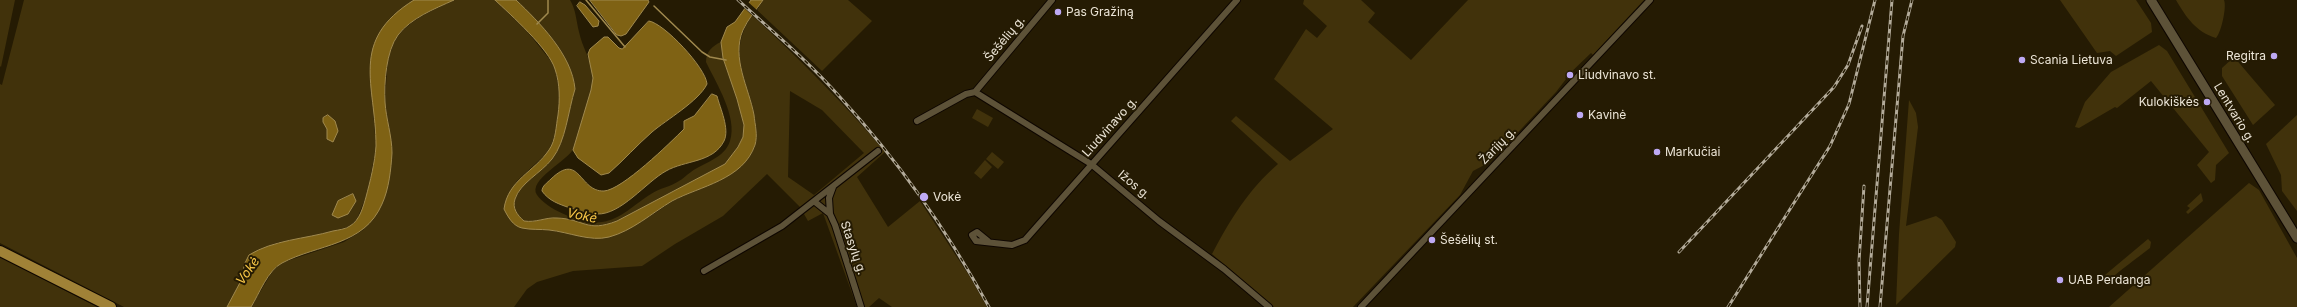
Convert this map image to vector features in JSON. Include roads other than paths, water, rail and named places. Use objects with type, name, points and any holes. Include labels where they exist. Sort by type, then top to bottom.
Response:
[{"type":"highway","points":[[0,251],[111,307]]},
{"type":"main road","name":"Lentvario g.","points":[[2151,0],[2297,238]]},
{"type":"street","name":"Šešėlių g.","points":[[975,92],[1052,0]]},
{"type":"street","name":"Liudvinavo g.","points":[[988,241],[1005,245],[1022,242],[1236,0]]},
{"type":"street","name":"Žarijų g.","points":[[1362,307],[1650,0]]},
{"type":"street","points":[[917,121],[966,94],[975,92]]},
{"type":"street","name":"Ižos g.","points":[[975,92],[1091,164],[1159,221],[1224,269],[1269,307]]},
{"type":"street","points":[[704,271],[760,240],[815,202],[878,151]]},
{"type":"street","points":[[830,214],[829,198],[833,187]]},
{"type":"street","name":"Stasylų g.","points":[[815,202],[830,214],[861,307]]},
{"type":"water","points":[[414,0],[454,0],[423,14],[403,29],[394,42],[388,58],[385,94],[392,147],[391,166],[384,198],[374,218],[364,228],[352,236],[296,257],[277,266],[264,283],[251,307],[227,307],[243,277],[244,265],[249,255],[268,246],[346,228],[359,217],[369,185],[376,146],[370,65],[373,48],[380,31],[393,16]]},
{"type":"water","points":[[495,0],[516,0],[544,29],[553,40],[568,64],[573,76],[575,89],[564,135],[557,152],[547,164],[521,188],[515,199],[514,205],[516,211],[524,221],[557,218],[592,226],[607,224],[617,221],[725,164],[738,147],[743,137],[744,125],[723,58],[721,42],[727,27],[735,22],[751,0],[763,0],[743,30],[739,51],[742,73],[752,105],[756,130],[755,145],[749,157],[731,174],[672,201],[626,231],[609,237],[587,238],[557,231],[525,229],[519,227],[513,223],[504,209],[506,199],[516,183],[543,158],[551,146],[558,115],[559,86],[555,69],[538,42]]},
{"type":"water","points":[[590,0],[648,0],[649,2],[626,34],[621,36],[617,35]]},
{"type":"water","points":[[580,2],[585,5],[599,21],[598,26],[593,27],[577,6]]},
{"type":"water","points":[[649,21],[664,29],[683,47],[700,68],[707,84],[697,97],[652,132],[609,173],[601,175],[578,158],[573,150],[591,90],[593,78],[588,54],[590,49],[604,37],[608,37],[622,49]]},
{"type":"water","points":[[712,94],[717,96],[724,118],[726,131],[724,141],[719,148],[706,157],[673,167],[666,171],[624,204],[606,213],[587,213],[558,204],[551,200],[542,191],[544,186],[551,179],[568,169],[574,171],[589,186],[596,190],[604,191],[612,189],[634,175],[646,165],[684,129],[684,121],[694,116]]},
{"type":"water","points":[[328,115],[335,121],[338,131],[333,142],[327,139],[327,129],[323,122],[323,118]]},
{"type":"water","points":[[353,194],[356,201],[348,214],[338,218],[332,215],[338,201]]},
{"type":"waterway","points":[[537,24],[548,13],[548,0]]},
{"type":"waterway","points":[[586,0],[625,47]]},
{"type":"waterway","points":[[654,6],[702,52],[710,57],[726,60]]},
{"type":"railway","points":[[738,0],[790,46],[861,120],[939,223],[989,307]]},
{"type":"railway","points":[[1728,307],[1830,146],[1849,104],[1875,0]]},
{"type":"railway","points":[[1867,307],[1892,0]]},
{"type":"railway","points":[[1880,307],[1903,36],[1912,0]]},
{"type":"railway","points":[[1679,252],[1834,87],[1848,65],[1862,26]]},
{"type":"railway","points":[[1860,307],[1859,261],[1864,186]]},
{"type":"place","name":"Pas Gražiną","points":[[1058,12]]},
{"type":"place","name":"Regitra","points":[[2274,56]]},
{"type":"place","name":"Scania Lietuva","points":[[2022,60]]},
{"type":"place","name":"Liudvinavo st.","points":[[1570,75]]},
{"type":"place","name":"Kulokiškės","points":[[2207,102]]},
{"type":"place","name":"Kavinė","points":[[1580,115]]},
{"type":"place","name":"Markučiai","points":[[1657,152]]},
{"type":"place","name":"Vokė","points":[[924,197]]},
{"type":"place","name":"Šešėlių st.","points":[[1432,240]]},
{"type":"place","name":"UAB Perdanga","points":[[2060,280]]}]
